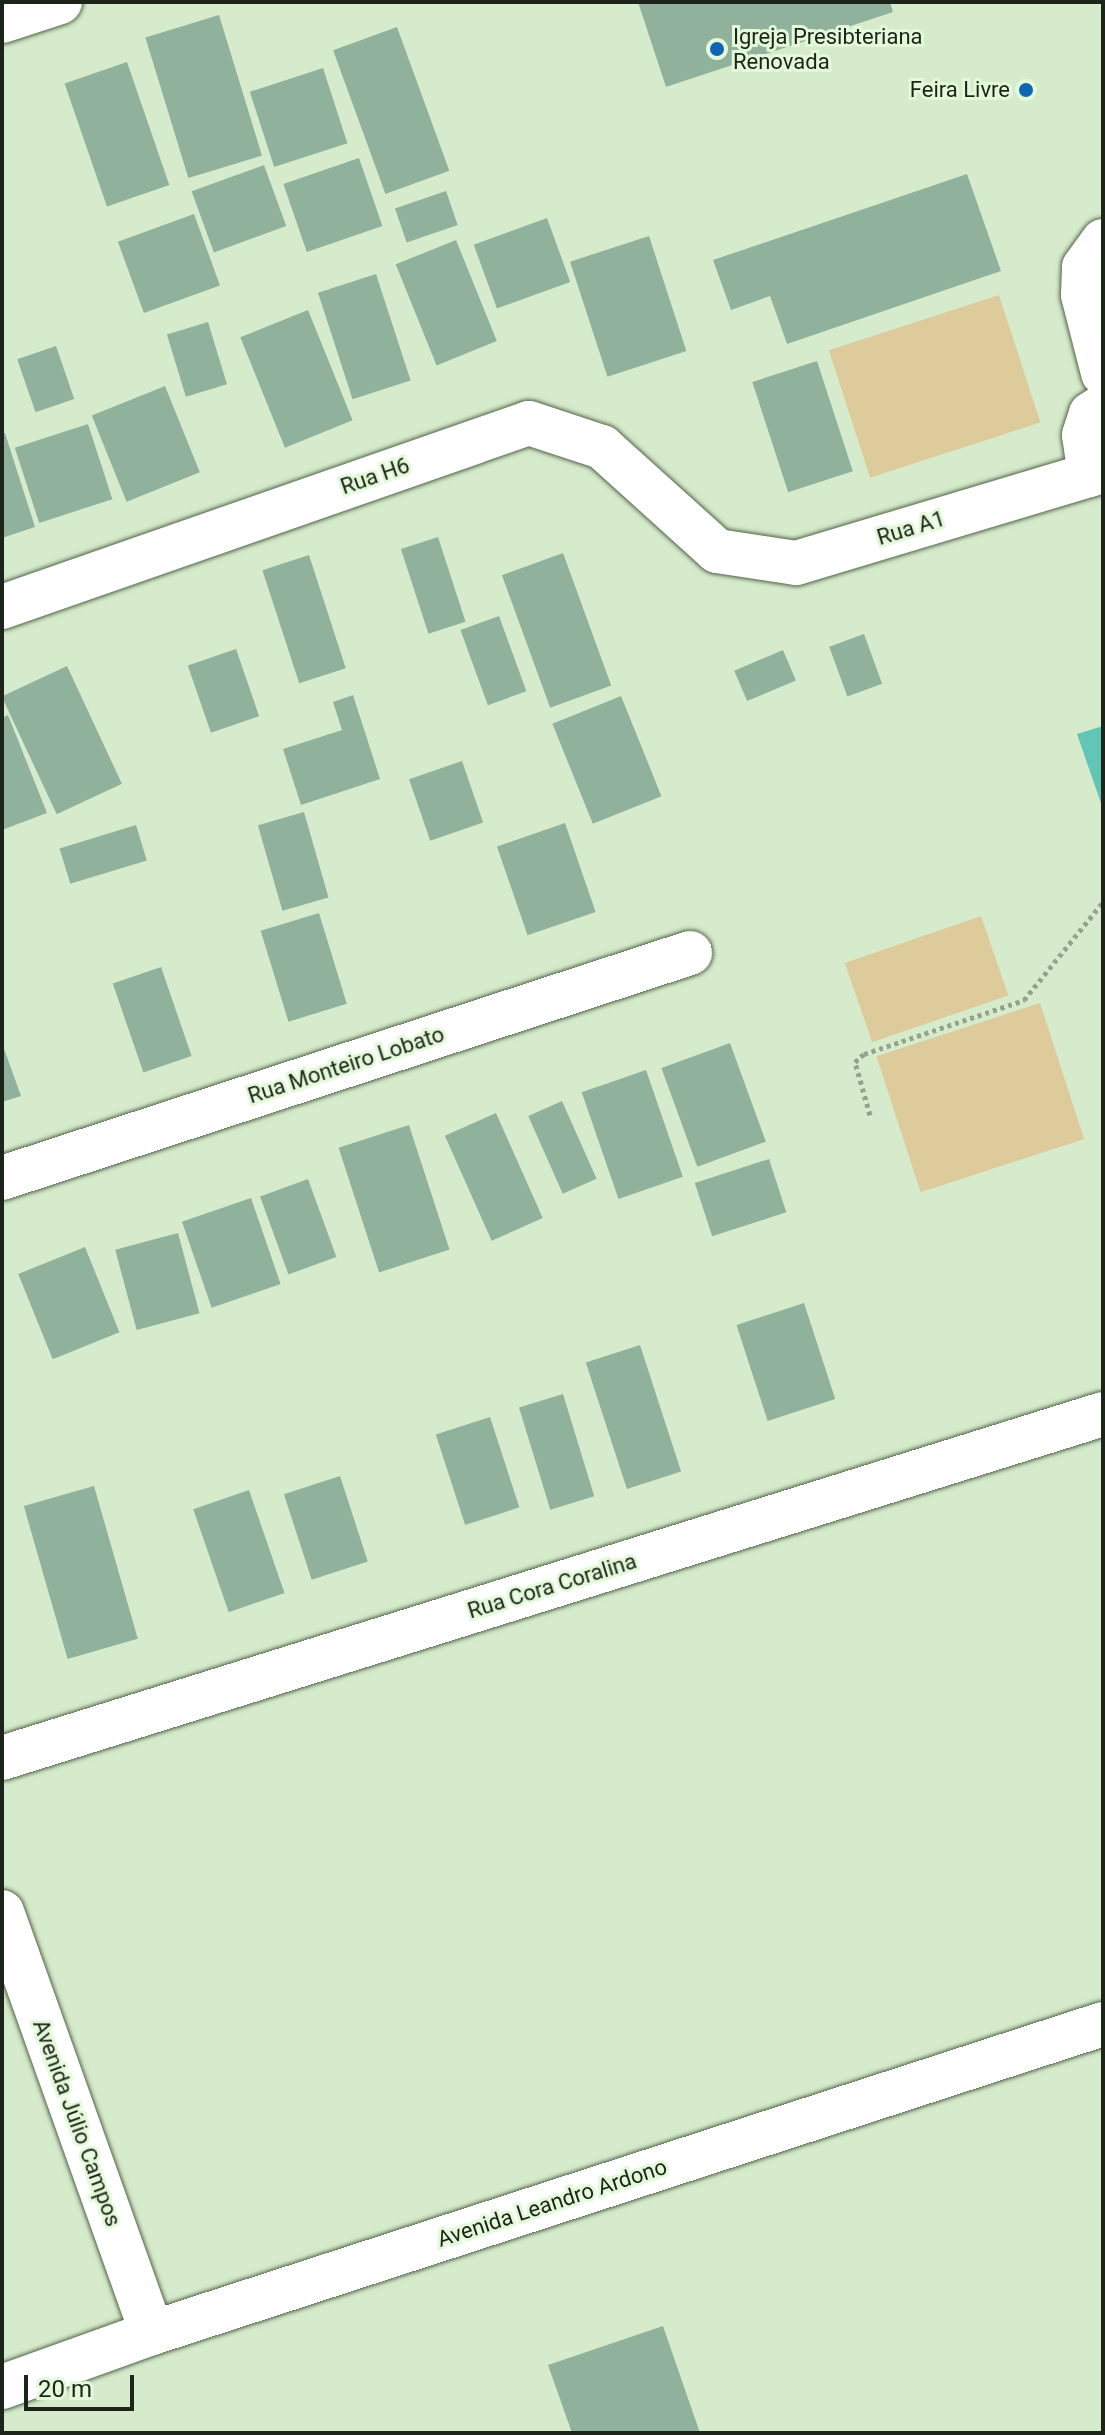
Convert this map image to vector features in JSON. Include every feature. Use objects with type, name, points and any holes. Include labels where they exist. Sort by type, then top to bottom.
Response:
[{"type":"street","points":[[2,21],[60,2]]},
{"type":"street","points":[[1103,241],[1084,267],[1083,295],[1103,373]]},
{"type":"street","points":[[1096,473],[1084,435],[1091,414],[1103,406]]},
{"type":"street","name":"Rua H6","points":[[2,607],[529,423],[602,447],[717,551]]},
{"type":"street","name":"Rua A1","points":[[717,551],[796,563],[1096,473]]},
{"type":"street","name":"Rua Monteiro Lobato","points":[[2,1178],[690,953]]},
{"type":"street","name":"Rua Cora Coralina","points":[[2,1758],[1103,1414]]},
{"type":"street","name":"Avenida Júlio Campos","points":[[2,1912],[152,2333]]},
{"type":"street","name":"Avenida Leandro Ardono","points":[[2,2387],[152,2333],[1103,2024]]},
{"type":"path","points":[[870,1115],[855,1062],[864,1054],[1024,1000],[1103,902]]},
{"type":"shaded area","points":[[999,295],[1040,422],[870,478],[829,350]]},
{"type":"shaded area","points":[[981,916],[1008,995],[872,1042],[845,963]]},
{"type":"shaded area","points":[[1040,1003],[1084,1139],[921,1192],[876,1056]]},
{"type":"water","points":[[1103,726],[1103,809],[1077,734]]},
{"type":"building","name":"Igreja Presibteriana Renovada","points":[[638,2],[890,2],[893,12],[666,87]]},
{"type":"building","points":[[219,15],[262,156],[188,178],[145,38]]},
{"type":"building","points":[[397,27],[449,171],[385,194],[333,50]]},
{"type":"building","points":[[127,62],[169,185],[107,206],[65,83]]},
{"type":"building","points":[[323,68],[347,143],[274,167],[250,92]]},
{"type":"building","points":[[359,158],[382,226],[307,252],[283,184]]},
{"type":"building","points":[[264,165],[286,226],[214,252],[192,191]]},
{"type":"building","points":[[967,174],[1001,271],[787,344],[770,296],[731,310],[713,260]]},
{"type":"building","points":[[446,191],[458,225],[407,243],[395,209]]},
{"type":"building","points":[[194,214],[220,285],[144,313],[118,242]]},
{"type":"building","points":[[547,218],[570,282],[497,309],[474,245]]},
{"type":"building","points":[[649,236],[686,351],[607,377],[570,262]]},
{"type":"building","points":[[456,240],[497,341],[437,365],[396,264]]},
{"type":"building","points":[[376,274],[411,381],[353,399],[318,293]]},
{"type":"building","points":[[308,310],[353,420],[285,448],[240,337]]},
{"type":"building","points":[[208,322],[227,384],[186,397],[167,335]]},
{"type":"building","points":[[56,346],[74,399],[35,412],[17,359]]},
{"type":"building","points":[[817,361],[853,471],[788,492],[752,382]]},
{"type":"building","points":[[165,386],[200,472],[127,502],[92,416]]},
{"type":"building","points":[[88,424],[112,499],[39,523],[15,448]]},
{"type":"building","points":[[5,433],[35,527],[2,538],[2,434]]},
{"type":"building","points":[[438,537],[466,622],[428,634],[401,549]]},
{"type":"building","points":[[563,553],[611,685],[550,708],[502,575]]},
{"type":"building","points":[[309,555],[346,668],[299,683],[262,570]]},
{"type":"building","points":[[499,616],[526,691],[488,705],[460,630]]},
{"type":"building","points":[[864,634],[882,684],[847,696],[829,647]]},
{"type":"building","points":[[236,649],[259,716],[211,733],[188,666]]},
{"type":"building","points":[[783,650],[796,680],[747,701],[734,671]]},
{"type":"building","points":[[67,666],[122,784],[57,814],[2,696]]},
{"type":"building","points":[[353,695],[380,779],[301,805],[283,749],[342,730],[333,702]]},
{"type":"building","points":[[621,696],[661,796],[593,824],[552,724]]},
{"type":"building","points":[[8,715],[47,813],[2,830],[2,718]]},
{"type":"building","points":[[462,761],[483,822],[430,841],[409,779]]},
{"type":"building","points":[[304,812],[329,898],[282,911],[258,825]]},
{"type":"building","points":[[565,823],[596,912],[528,935],[497,846]]},
{"type":"building","points":[[136,825],[147,860],[70,884],[59,848]]},
{"type":"building","points":[[319,913],[347,1004],[288,1022],[261,931]]},
{"type":"building","points":[[161,967],[192,1056],[143,1072],[113,984]]},
{"type":"building","points":[[2,1043],[21,1096],[2,1102]]},
{"type":"building","points":[[730,1043],[766,1142],[697,1167],[661,1068]]},
{"type":"building","points":[[646,1070],[683,1177],[618,1199],[582,1092]]},
{"type":"building","points":[[562,1101],[597,1179],[563,1194],[528,1116]]},
{"type":"building","points":[[496,1113],[543,1218],[492,1241],[445,1136]]},
{"type":"building","points":[[409,1125],[449,1250],[379,1272],[339,1148]]},
{"type":"building","points":[[769,1159],[786,1212],[712,1236],[695,1183]]},
{"type":"building","points":[[308,1179],[336,1257],[288,1274],[260,1196]]},
{"type":"building","points":[[251,1198],[281,1284],[212,1308],[182,1222]]},
{"type":"building","points":[[178,1233],[199,1313],[137,1330],[115,1250]]},
{"type":"building","points":[[85,1247],[119,1332],[53,1359],[18,1274]]},
{"type":"building","points":[[804,1303],[835,1399],[768,1421],[736,1325]]},
{"type":"building","points":[[640,1345],[681,1471],[627,1489],[586,1363]]},
{"type":"building","points":[[563,1394],[594,1496],[550,1510],[519,1407]]},
{"type":"building","points":[[490,1417],[519,1507],[465,1525],[436,1435]]},
{"type":"building","points":[[340,1476],[368,1562],[312,1580],[284,1494]]},
{"type":"building","points":[[94,1486],[138,1639],[68,1659],[24,1506]]},
{"type":"building","points":[[249,1490],[284,1593],[229,1612],[193,1509]]},
{"type":"building","points":[[663,2326],[700,2433],[572,2433],[548,2365]]},
{"type":"place","name":"Igreja Presibteriana Renovada","points":[[717,49]]},
{"type":"place","name":"Feira Livre","points":[[1026,90]]}]
